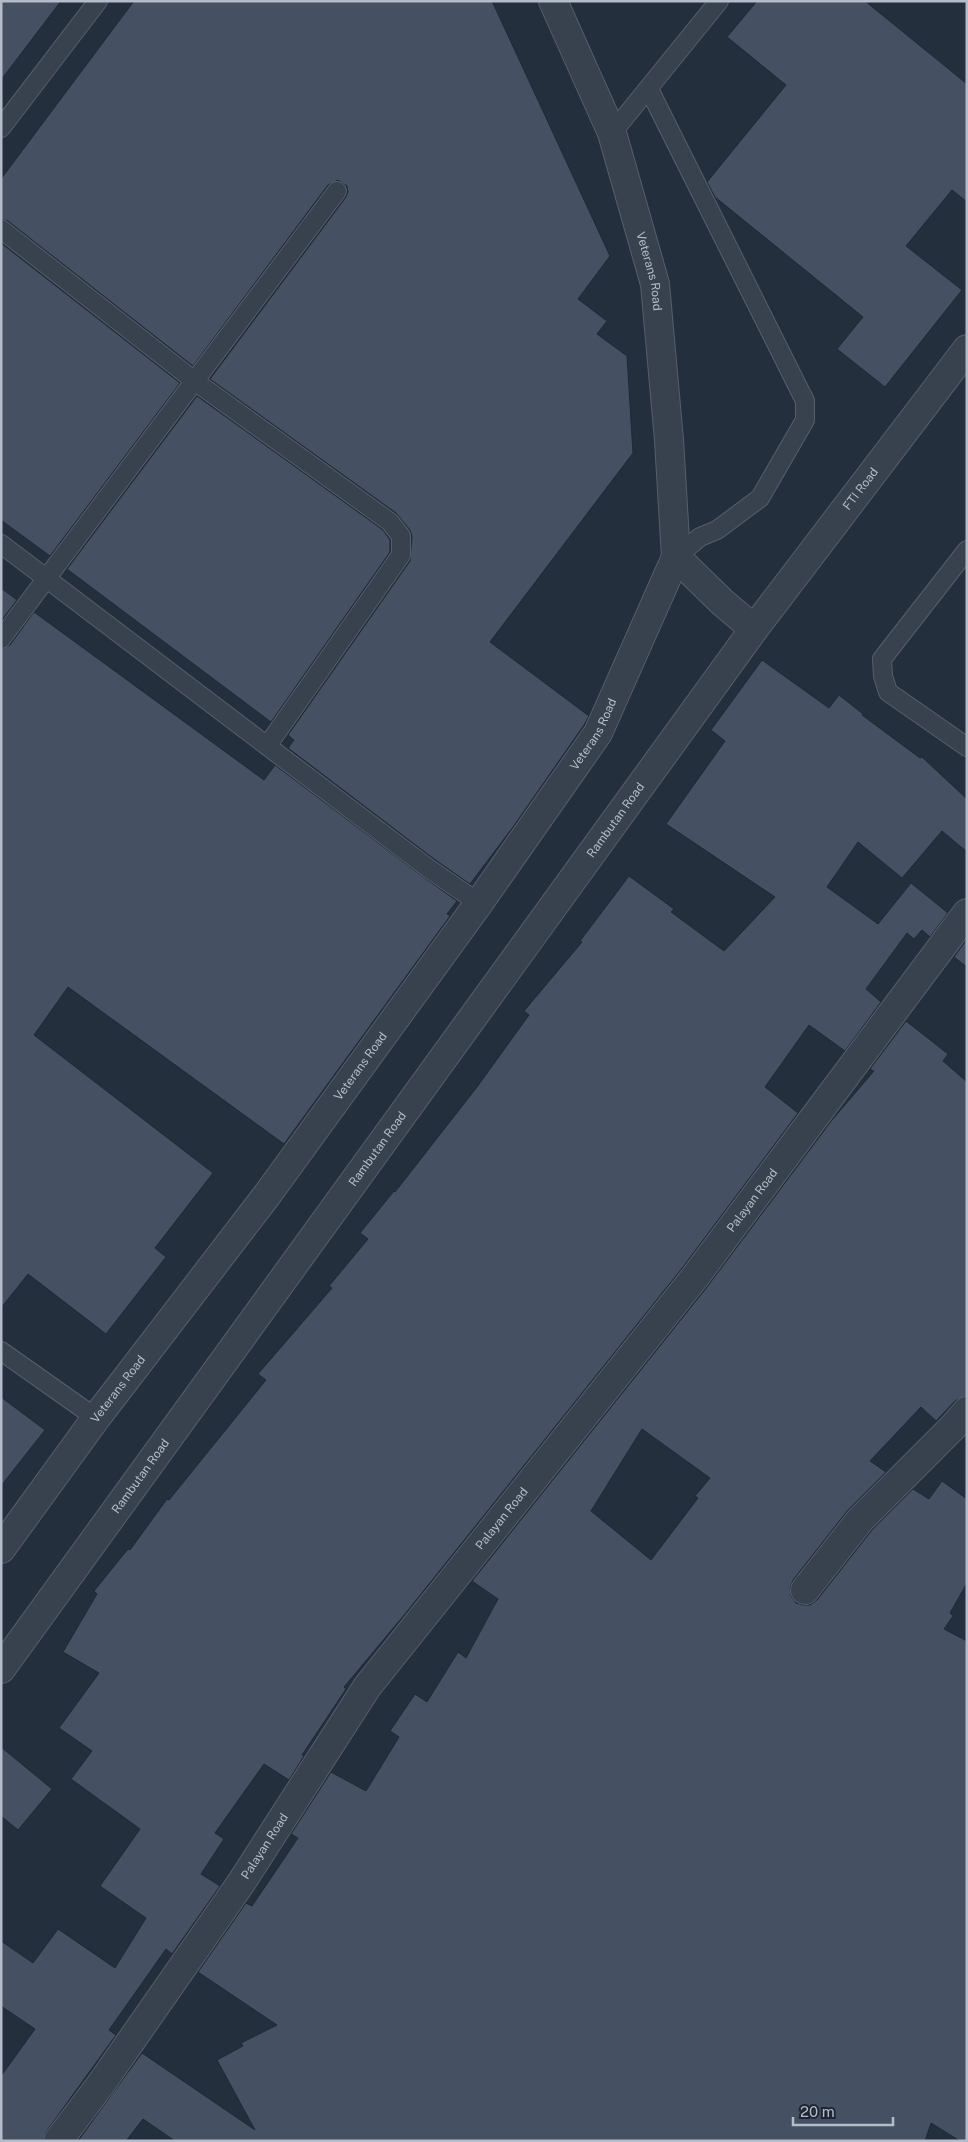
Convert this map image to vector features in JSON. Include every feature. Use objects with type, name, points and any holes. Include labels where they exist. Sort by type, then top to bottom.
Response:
[{"type":"street","name":"Veterans Road","points":[[1,1549],[96,1418],[267,1195],[479,903],[598,732],[676,557],[669,440],[655,284],[612,133],[553,1]]},
{"type":"street","name":"FTI Road","points":[[754,629],[967,349]]},
{"type":"street","points":[[676,557],[722,602],[754,629]]},
{"type":"street","name":"Rambutan Road","points":[[1,1669],[754,629]]},
{"type":"street","name":"Palayan Road","points":[[58,2141],[101,2084],[241,1883],[367,1687],[695,1276],[967,913]]},
{"type":"street","points":[[806,1590],[860,1520],[967,1411]]},
{"type":"lane","points":[[1,128],[98,1]]},
{"type":"lane","points":[[612,133],[719,1]]},
{"type":"lane","points":[[649,89],[805,401],[805,420],[760,498],[717,530],[700,537],[676,557]]},
{"type":"lane","points":[[1,639],[48,580],[337,191]]},
{"type":"lane","points":[[1,229],[196,382],[390,522],[400,536],[400,555],[267,746]]},
{"type":"lane","points":[[1,544],[420,862],[479,903]]},
{"type":"lane","points":[[967,550],[882,659],[883,676],[888,692],[967,747]]},
{"type":"lane","points":[[1,1351],[96,1418]]},
{"type":"building","points":[[1,1],[61,1],[1,80]]},
{"type":"building","points":[[134,1],[492,1],[610,256],[578,299],[607,321],[597,334],[627,356],[633,453],[490,642],[589,716],[513,827],[470,884],[434,859],[288,748],[294,740],[288,735],[410,561],[412,536],[410,530],[396,513],[210,379],[346,197],[348,192],[347,186],[338,180],[328,185],[193,366],[8,221],[1,219],[1,179]]},
{"type":"building","points":[[757,1],[865,1],[967,84],[967,202],[952,190],[906,246],[962,290],[885,387],[837,349],[863,317],[715,197],[707,182],[786,85],[727,37]]},
{"type":"building","points":[[1,243],[180,383],[50,556],[1,520]]},
{"type":"building","points":[[197,396],[383,530],[390,540],[390,552],[271,722],[67,569]]},
{"type":"building","points":[[1,588],[17,600],[1,621]]},
{"type":"building","points":[[34,612],[264,780],[275,765],[457,901],[447,914],[450,916],[284,1144],[68,987],[34,1035],[213,1173],[155,1248],[166,1257],[106,1334],[28,1274],[1,1308],[1,649],[10,645]]},
{"type":"building","points":[[762,660],[829,708],[839,695],[862,715],[920,758],[922,757],[967,799],[967,852],[942,831],[902,878],[858,842],[827,887],[878,924],[911,883],[948,913],[930,937],[922,930],[914,939],[907,933],[866,989],[881,1002],[845,1051],[809,1025],[765,1087],[798,1113],[683,1267],[405,1614],[344,1687],[346,1689],[302,1755],[304,1756],[289,1780],[264,1764],[215,1833],[224,1839],[201,1874],[220,1886],[172,1954],[166,1949],[109,2030],[116,2035],[46,2132],[43,2141],[1,2141],[1,2076],[35,2029],[1,2006],[1,1941],[33,1963],[58,1929],[115,1968],[146,1918],[100,1886],[140,1829],[71,1779],[92,1751],[59,1728],[99,1673],[63,1652],[97,1594],[94,1591],[128,1549],[130,1550],[167,1499],[169,1500],[266,1380],[258,1374],[332,1288],[329,1286],[368,1239],[360,1233],[395,1192],[477,1087],[529,1015],[524,1011],[582,942],[580,941],[629,876],[674,909],[671,912],[724,951],[775,897],[666,824],[725,741],[711,730]]},
{"type":"building","points":[[967,939],[967,967],[954,957]]},
{"type":"building","points":[[906,1021],[948,1054],[943,1061],[967,1082],[967,1396],[956,1400],[936,1421],[921,1407],[870,1461],[886,1472],[848,1510],[793,1580],[790,1588],[791,1596],[796,1603],[810,1605],[817,1600],[872,1530],[913,1489],[929,1499],[942,1481],[967,1499],[967,1583],[950,1613],[953,1616],[944,1629],[967,1641],[967,2141],[960,2141],[931,2123],[925,2141],[175,2141],[143,2119],[126,2141],[78,2141],[142,2053],[255,2130],[217,2060],[243,2046],[241,2043],[277,2025],[198,1972],[246,1903],[252,1906],[298,1838],[291,1834],[331,1772],[366,1791],[399,1737],[390,1731],[415,1694],[427,1702],[458,1652],[466,1658],[498,1599],[472,1581],[707,1287],[832,1120],[874,1071],[870,1069]],"holes":[[[642,1429],[710,1478],[695,1496],[698,1498],[651,1560],[591,1511]]]},
{"type":"building","points":[[1,1397],[45,1430],[1,1486]]},
{"type":"building","points":[[1,1747],[52,1789],[18,1830],[1,1816]]}]
